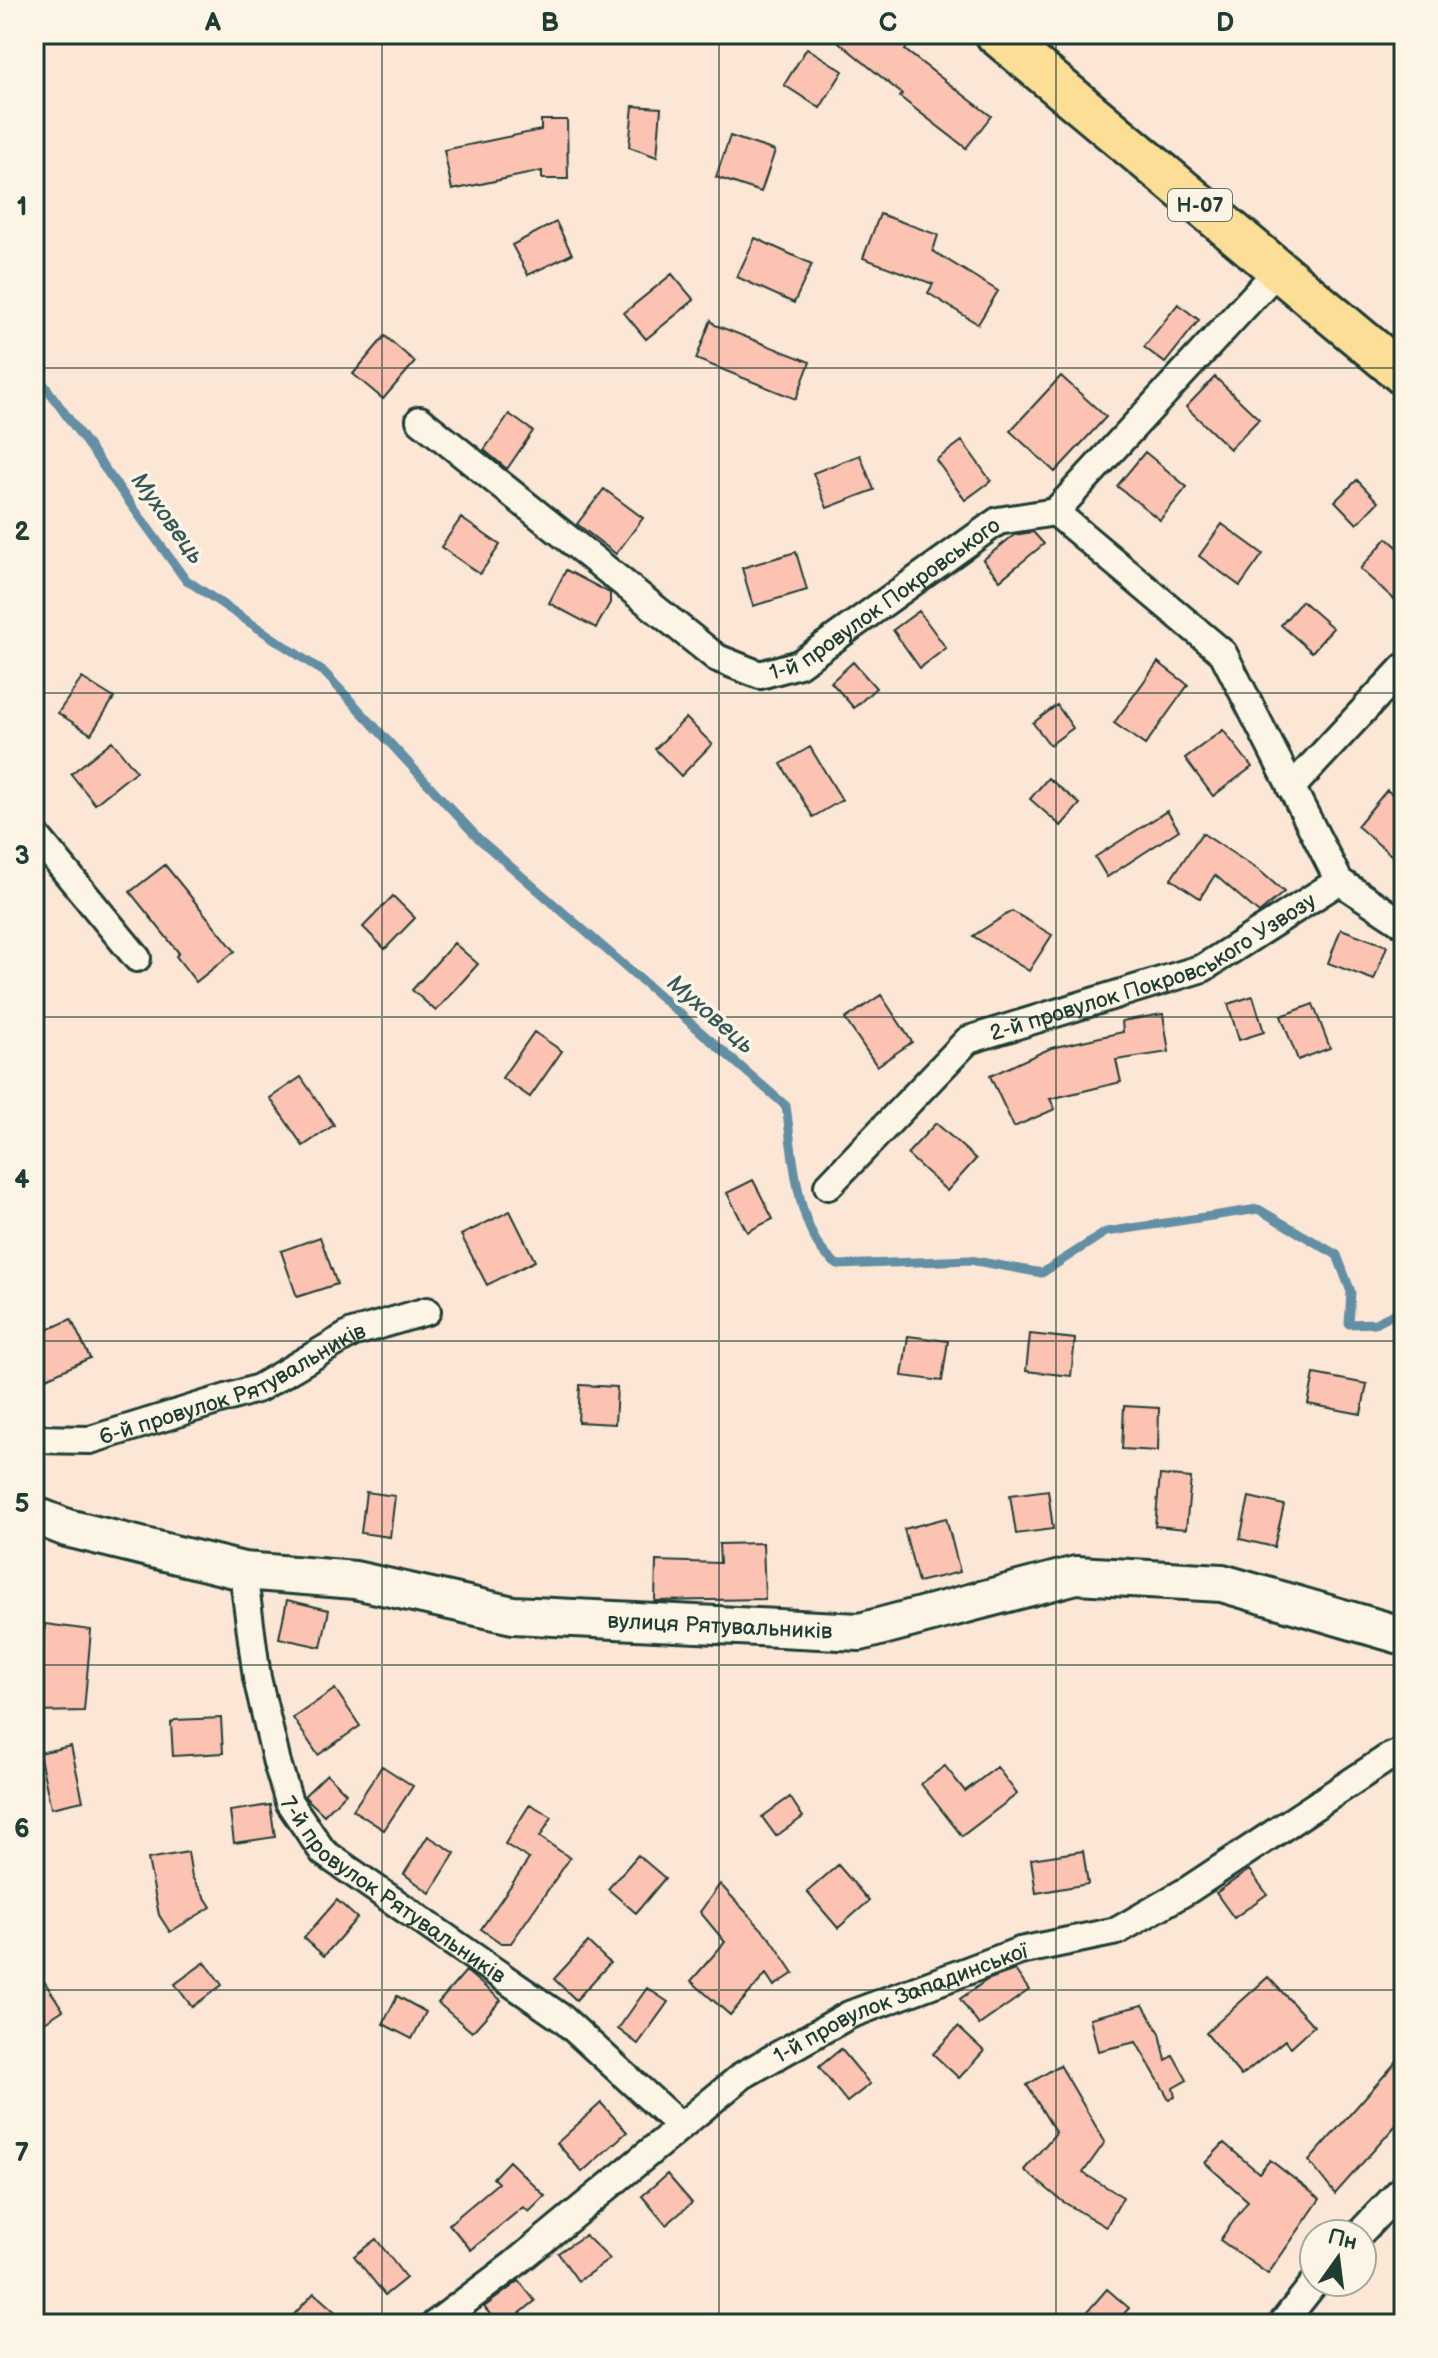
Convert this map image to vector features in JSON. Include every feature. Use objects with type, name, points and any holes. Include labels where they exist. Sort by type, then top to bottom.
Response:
[{"type":"main road","name":"Н-07","points":[[996,34],[1404,375]]},
{"type":"main road","name":"вулиця Рятувальників","points":[[34,1515],[67,1528],[243,1571],[355,1580],[513,1615],[860,1632],[1076,1575],[1222,1583],[1404,1636]]},
{"type":"street","points":[[1055,512],[1278,270]]},
{"type":"street","name":"1-й провулок Покровського","points":[[420,420],[717,658],[760,675],[799,664],[998,521],[1055,512]]},
{"type":"street","name":"2-й провулок Покровського Узвозу","points":[[1055,512],[1223,653],[1339,881],[1404,924]]},
{"type":"street","points":[[1291,788],[1404,667]]},
{"type":"street","points":[[34,833],[137,958]]},
{"type":"street","name":"2-й провулок Покровського Узвозу","points":[[828,1186],[968,1040],[1203,968],[1339,881]]},
{"type":"street","name":"6-й провулок Рятувальників","points":[[34,1439],[90,1440],[259,1388],[352,1333],[427,1311]]},
{"type":"street","name":"7-й провулок Рятувальників","points":[[243,1571],[257,1678],[277,1763],[289,1802],[323,1852],[563,2019],[679,2125]]},
{"type":"street","name":"1-й провулок Западинської","points":[[435,2324],[513,2265],[743,2075],[849,2015],[1020,1951],[1117,1931],[1188,1890],[1386,1759],[1404,1751]]},
{"type":"street","points":[[1374,2218],[1404,2187]]},
{"type":"street","points":[[1282,2324],[1302,2298]]},
{"type":"building","points":[[829,34],[895,34],[909,45],[905,50],[991,116],[966,148],[900,97],[902,94]]},
{"type":"building","points":[[807,48],[843,71],[820,108],[784,85]]},
{"type":"building","points":[[633,106],[661,108],[657,157],[629,147]]},
{"type":"building","points":[[541,120],[567,120],[568,179],[542,179],[542,171],[452,190],[444,150],[541,130]]},
{"type":"building","points":[[730,136],[775,151],[761,192],[716,177]]},
{"type":"building","points":[[880,214],[938,235],[933,251],[998,291],[978,324],[928,293],[933,284],[863,258]]},
{"type":"building","points":[[556,222],[572,254],[528,275],[512,245]]},
{"type":"building","points":[[755,238],[812,264],[794,303],[737,277]]},
{"type":"building","points":[[672,274],[694,300],[646,339],[624,313]]},
{"type":"building","points":[[1178,304],[1199,320],[1165,363],[1144,347]]},
{"type":"building","points":[[711,320],[715,325],[810,362],[796,399],[696,359]]},
{"type":"building","points":[[385,336],[415,362],[383,399],[353,374]]},
{"type":"building","points":[[1061,376],[1106,417],[1055,472],[1010,431]]},
{"type":"building","points":[[1215,377],[1259,419],[1230,449],[1186,407]]},
{"type":"building","points":[[509,414],[533,431],[507,469],[484,450]]},
{"type":"building","points":[[962,441],[991,481],[965,500],[936,460]]},
{"type":"building","points":[[1145,452],[1187,487],[1160,520],[1117,486]]},
{"type":"building","points":[[860,455],[874,490],[827,508],[813,473]]},
{"type":"building","points":[[1357,480],[1378,502],[1357,524],[1335,501]]},
{"type":"building","points":[[604,489],[643,518],[616,554],[577,524]]},
{"type":"building","points":[[461,518],[500,545],[480,574],[441,547]]},
{"type":"building","points":[[1222,524],[1263,554],[1240,586],[1199,556]]},
{"type":"building","points":[[1033,532],[1044,544],[1000,580],[983,560],[1014,535]]},
{"type":"building","points":[[1387,538],[1404,553],[1404,608],[1360,569]]},
{"type":"building","points":[[796,552],[807,590],[753,606],[742,568]]},
{"type":"building","points":[[566,570],[610,593],[610,603],[596,628],[549,603]]},
{"type":"building","points":[[1302,601],[1333,628],[1312,652],[1281,625]]},
{"type":"building","points":[[919,611],[946,648],[920,668],[893,630]]},
{"type":"building","points":[[853,662],[876,688],[854,708],[831,682]]},
{"type":"building","points":[[1158,662],[1188,685],[1145,745],[1114,723]]},
{"type":"building","points":[[82,678],[114,698],[91,734],[58,713]]},
{"type":"building","points":[[1057,705],[1073,728],[1050,745],[1033,723]]},
{"type":"building","points":[[686,718],[712,744],[681,776],[655,749]]},
{"type":"building","points":[[1223,730],[1252,767],[1213,796],[1185,758]]},
{"type":"building","points":[[112,741],[136,771],[95,804],[71,774]]},
{"type":"building","points":[[810,747],[842,800],[813,817],[781,764]]},
{"type":"building","points":[[1048,778],[1080,804],[1061,826],[1030,799]]},
{"type":"building","points":[[1387,790],[1404,804],[1404,866],[1357,826]]},
{"type":"building","points":[[1167,811],[1179,830],[1107,877],[1095,857]]},
{"type":"building","points":[[1202,833],[1260,871],[1284,892],[1259,913],[1215,875],[1200,898],[1171,879]]},
{"type":"building","points":[[165,865],[235,951],[196,982],[176,956],[179,953],[130,892]]},
{"type":"building","points":[[393,896],[415,918],[385,949],[363,927]]},
{"type":"building","points":[[1012,911],[1052,935],[1029,971],[973,936]]},
{"type":"building","points":[[1341,929],[1387,946],[1374,980],[1328,963]]},
{"type":"building","points":[[454,943],[478,964],[436,1011],[412,990]]},
{"type":"building","points":[[881,995],[912,1042],[877,1066],[845,1019]]},
{"type":"building","points":[[1253,996],[1264,1032],[1239,1040],[1228,1004]]},
{"type":"building","points":[[1313,1004],[1330,1048],[1298,1060],[1281,1016]]},
{"type":"building","points":[[1163,1014],[1169,1052],[1116,1060],[1121,1082],[1050,1099],[1055,1109],[1014,1127],[990,1076],[1051,1048],[1123,1032],[1122,1021]]},
{"type":"building","points":[[534,1032],[562,1051],[530,1097],[502,1078]]},
{"type":"building","points":[[301,1077],[334,1125],[303,1146],[270,1098]]},
{"type":"building","points":[[936,1123],[976,1159],[947,1191],[907,1154]]},
{"type":"building","points":[[753,1180],[773,1219],[747,1232],[727,1193]]},
{"type":"building","points":[[510,1211],[535,1261],[487,1285],[461,1235]]},
{"type":"building","points":[[320,1237],[337,1284],[297,1297],[281,1251]]},
{"type":"building","points":[[71,1319],[90,1358],[40,1381],[34,1368],[34,1336]]},
{"type":"building","points":[[1030,1334],[1075,1339],[1071,1376],[1026,1371]]},
{"type":"building","points":[[908,1336],[948,1341],[942,1381],[902,1376]]},
{"type":"building","points":[[1314,1374],[1367,1384],[1361,1414],[1308,1404]]},
{"type":"building","points":[[580,1385],[617,1387],[615,1424],[578,1422]]},
{"type":"building","points":[[1124,1406],[1159,1408],[1158,1451],[1122,1449]]},
{"type":"building","points":[[1160,1475],[1191,1478],[1186,1529],[1155,1526]]},
{"type":"building","points":[[1048,1490],[1053,1529],[1016,1534],[1010,1495]]},
{"type":"building","points":[[366,1492],[395,1496],[390,1537],[361,1533]]},
{"type":"building","points":[[1249,1497],[1284,1505],[1274,1547],[1240,1539]]},
{"type":"building","points":[[946,1518],[960,1572],[918,1582],[904,1529]]},
{"type":"building","points":[[763,1543],[765,1599],[655,1601],[656,1561],[720,1563],[719,1544]]},
{"type":"building","points":[[287,1600],[329,1610],[321,1647],[279,1638]]},
{"type":"building","points":[[45,1624],[91,1630],[84,1711],[37,1712]]},
{"type":"building","points":[[335,1689],[360,1726],[318,1755],[293,1718]]},
{"type":"building","points":[[221,1718],[223,1753],[173,1756],[171,1723],[175,1720]]},
{"type":"building","points":[[71,1746],[83,1801],[51,1808],[39,1753]]},
{"type":"building","points":[[382,1766],[413,1786],[384,1830],[353,1810]]},
{"type":"building","points":[[945,1766],[965,1791],[997,1767],[1017,1794],[962,1836],[921,1784]]},
{"type":"building","points":[[327,1774],[346,1793],[324,1815],[304,1796]]},
{"type":"building","points":[[790,1797],[803,1817],[776,1836],[762,1817]]},
{"type":"building","points":[[530,1804],[552,1817],[540,1837],[570,1858],[511,1943],[501,1943],[481,1929],[529,1859],[505,1844]]},
{"type":"building","points":[[270,1805],[275,1837],[234,1843],[230,1811]]},
{"type":"building","points":[[428,1836],[455,1853],[430,1893],[404,1874]]},
{"type":"building","points":[[1083,1851],[1088,1884],[1036,1893],[1031,1859]]},
{"type":"building","points":[[188,1852],[192,1877],[211,1907],[170,1932],[159,1915],[148,1859]]},
{"type":"building","points":[[638,1855],[665,1878],[636,1913],[608,1889]]},
{"type":"building","points":[[838,1865],[869,1901],[838,1928],[807,1892]]},
{"type":"building","points":[[1249,1870],[1267,1894],[1234,1918],[1216,1893]]},
{"type":"building","points":[[720,1884],[771,1939],[794,1973],[774,1986],[766,1974],[730,2015],[691,1981],[725,1942],[700,1912]]},
{"type":"building","points":[[337,1900],[357,1918],[324,1956],[304,1938]]},
{"type":"building","points":[[588,1942],[610,1963],[576,2000],[554,1979]]},
{"type":"building","points":[[205,1962],[222,1985],[192,2007],[175,1984]]},
{"type":"building","points":[[34,1966],[63,2010],[34,2029]]},
{"type":"building","points":[[1015,1970],[1029,1990],[979,2025],[960,1999],[987,1980]]},
{"type":"building","points":[[466,1971],[501,2000],[472,2032],[438,2003]]},
{"type":"building","points":[[1268,1977],[1314,2026],[1291,2047],[1285,2040],[1241,2076],[1206,2033]]},
{"type":"building","points":[[647,1988],[668,2002],[638,2044],[618,2029]]},
{"type":"building","points":[[397,1996],[426,2012],[412,2039],[383,2024]]},
{"type":"building","points":[[1143,2005],[1160,2033],[1166,2061],[1173,2055],[1187,2080],[1173,2088],[1175,2097],[1169,2099],[1136,2042],[1098,2051],[1090,2018]]},
{"type":"building","points":[[958,2027],[984,2051],[959,2078],[933,2054]]},
{"type":"building","points":[[841,2049],[870,2084],[847,2102],[819,2067]]},
{"type":"building","points":[[1404,2053],[1404,2116],[1335,2194],[1309,2161]]},
{"type":"building","points":[[1060,2065],[1105,2142],[1083,2173],[1123,2197],[1106,2227],[1062,2201],[1024,2170],[1056,2133],[1027,2085]]},
{"type":"building","points":[[601,2103],[627,2132],[582,2172],[557,2143]]},
{"type":"building","points":[[1224,2143],[1259,2173],[1270,2160],[1320,2199],[1307,2218],[1298,2218],[1298,2231],[1268,2274],[1220,2240],[1248,2201],[1205,2163]]},
{"type":"building","points":[[509,2161],[545,2196],[529,2212],[523,2207],[471,2250],[449,2224],[498,2183],[493,2178]]},
{"type":"building","points":[[667,2174],[692,2203],[666,2225],[642,2196]]},
{"type":"building","points":[[585,2235],[610,2259],[578,2281],[558,2253]]},
{"type":"building","points":[[376,2239],[406,2278],[385,2295],[354,2256]]},
{"type":"building","points":[[519,2281],[535,2301],[507,2324],[498,2324],[484,2307]]},
{"type":"building","points":[[1107,2289],[1129,2308],[1115,2324],[1102,2324],[1087,2312]]},
{"type":"building","points":[[314,2293],[349,2324],[285,2324]]},
{"type":"waterway","name":"Муховець","points":[[34,364],[37,375],[185,579],[325,673],[479,839],[786,1106],[794,1170],[805,1215],[824,1253],[838,1265],[970,1260],[1042,1273],[1106,1232],[1258,1209],[1337,1255],[1351,1292],[1349,1324],[1375,1323],[1404,1309]]}]
